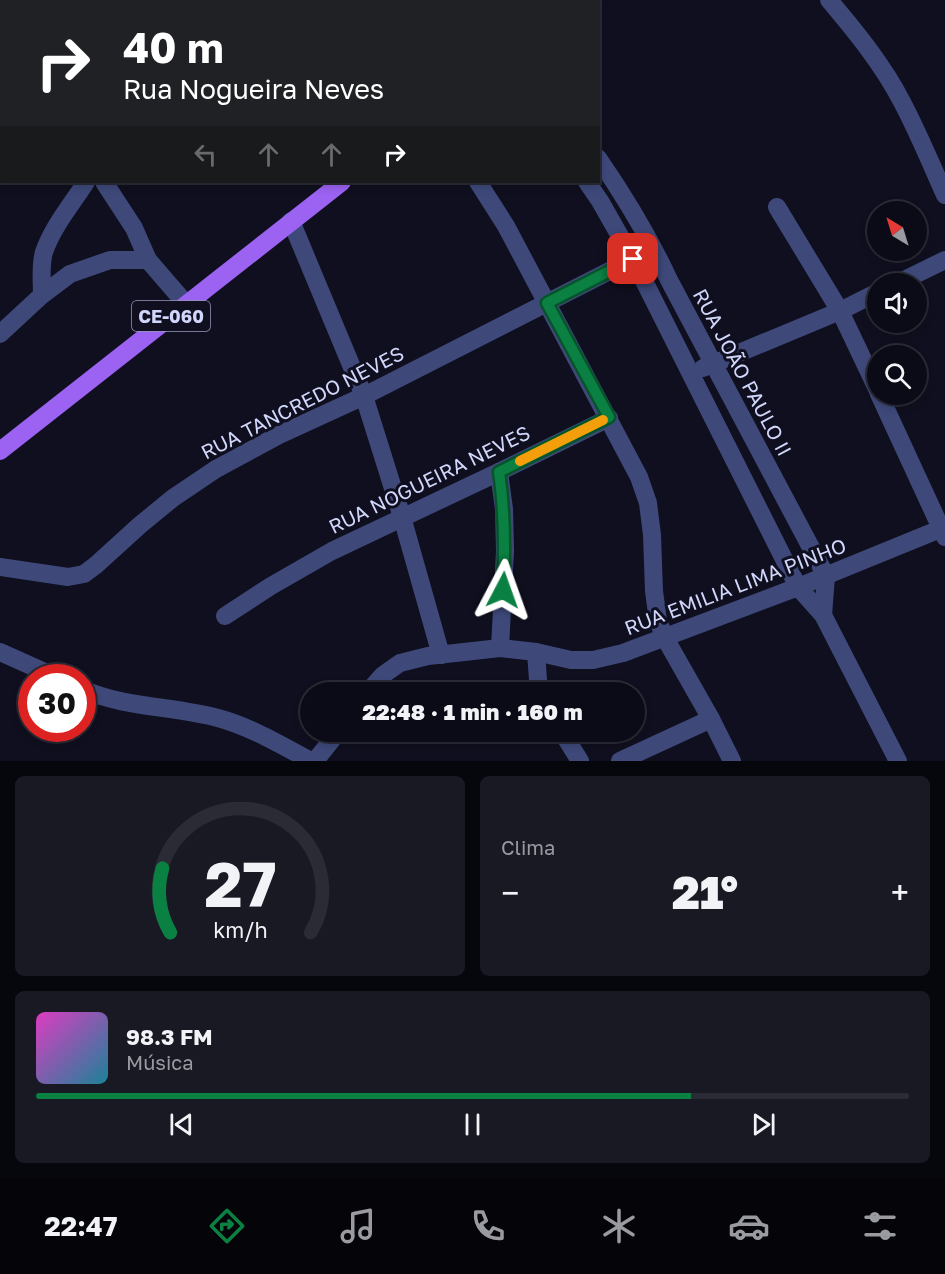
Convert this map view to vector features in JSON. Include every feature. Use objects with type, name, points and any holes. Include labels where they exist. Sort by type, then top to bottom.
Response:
[{"type":"main road","name":"CE-060","points":[[0,451],[341,183]]},
{"type":"street","points":[[829,0],[852,27],[902,100],[945,195]]},
{"type":"street","name":"RUA JOÃO PAULO II","points":[[600,161],[624,195],[653,246],[826,576]]},
{"type":"street","points":[[42,295],[41,273],[44,253],[53,232],[85,183]]},
{"type":"street","points":[[105,183],[134,228],[148,260],[186,304]]},
{"type":"street","points":[[479,183],[507,226],[639,477],[648,503],[658,621],[665,639],[732,761]]},
{"type":"street","points":[[588,183],[633,259],[798,587],[823,615],[898,761]]},
{"type":"street","points":[[777,207],[840,310],[867,369]]},
{"type":"street","points":[[291,221],[364,396],[402,517],[441,654]]},
{"type":"street","name":"RUA TANCREDO NEVES","points":[[0,567],[68,577],[84,574],[173,498],[216,469],[279,435],[364,396],[633,259]]},
{"type":"street","points":[[0,334],[42,295],[70,274],[110,260],[148,260]]},
{"type":"street","points":[[918,273],[945,260]]},
{"type":"street","points":[[690,373],[867,297]]},
{"type":"street","points":[[884,405],[944,531]]},
{"type":"street","name":"RUA NOGUEIRA NEVES","points":[[225,616],[332,551],[609,417]]},
{"type":"street","points":[[499,472],[504,508],[505,551],[500,648]]},
{"type":"street","name":"RUA EMILIA LIMA PINHO","points":[[377,682],[400,663],[441,654],[500,648],[536,652],[571,660],[593,660],[623,653],[665,639],[944,531]]},
{"type":"street","points":[[823,615],[826,576]]},
{"type":"street","points":[[0,652],[27,664]]},
{"type":"street","points":[[536,652],[539,682]]},
{"type":"street","points":[[96,695],[218,718],[252,729],[313,761],[329,742]]},
{"type":"street","points":[[620,761],[711,720]]},
{"type":"street","points":[[568,742],[580,761]]},
{"type":"slow traffic","points":[[520,461],[603,420]]},
{"type":"route","points":[[503,590],[504,508],[499,472],[609,417],[547,303],[633,259]]}]
